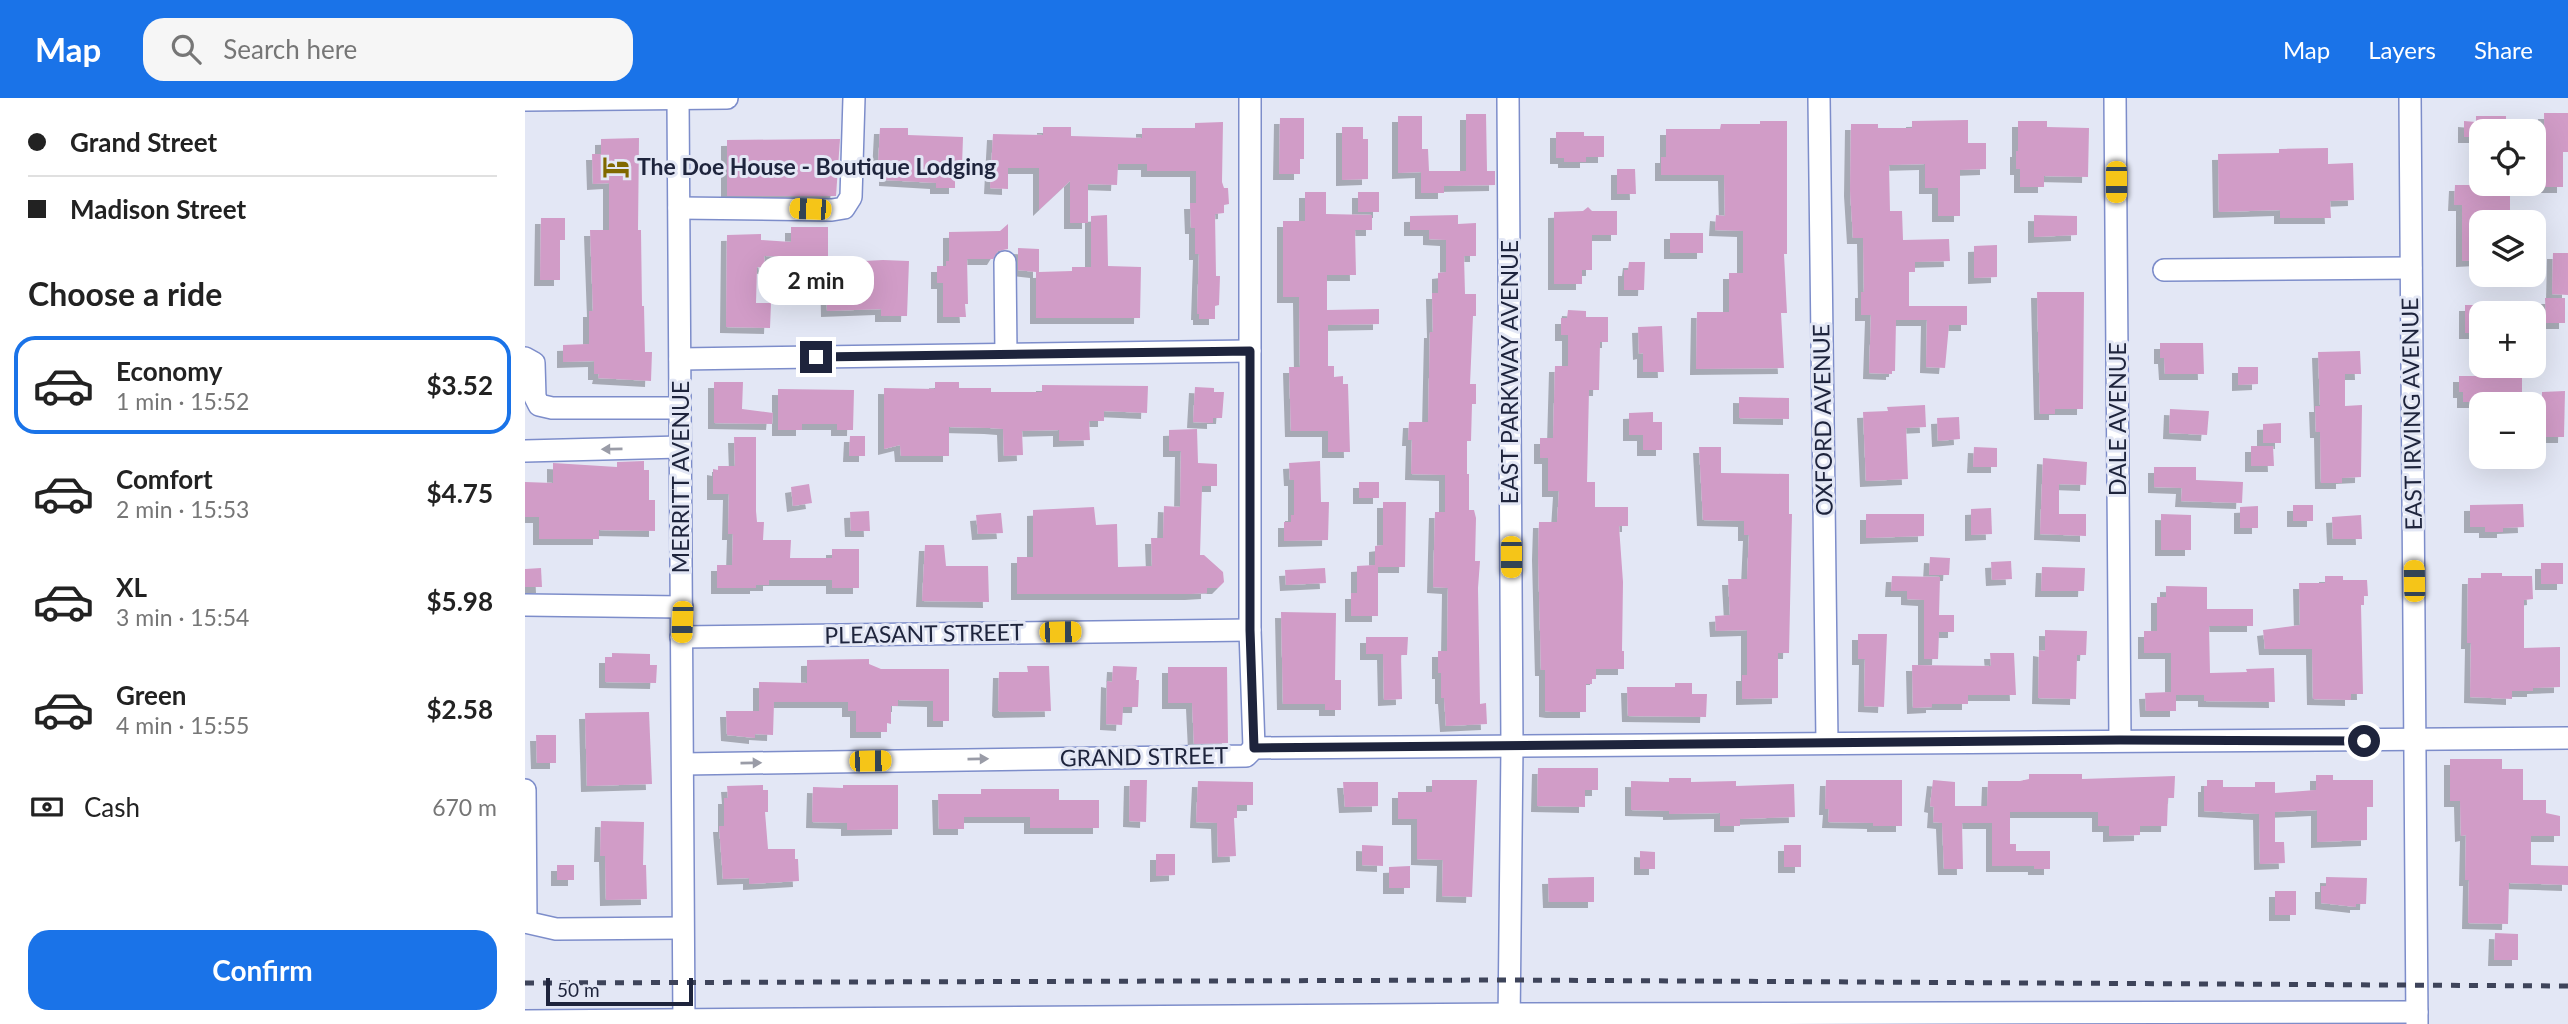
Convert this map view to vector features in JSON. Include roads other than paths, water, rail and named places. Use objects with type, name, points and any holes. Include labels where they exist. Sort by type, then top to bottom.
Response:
[{"type":"street","name":"MERRITT AVENUE","points":[[678,98],[684,1023]]},
{"type":"street","points":[[525,100],[727,98]]},
{"type":"street","points":[[679,208],[844,208],[851,197],[854,98]]},
{"type":"street","points":[[1250,98],[1250,630],[1254,748]]},
{"type":"street","name":"EAST PARKWAY AVENUE","points":[[1508,98],[1512,746],[1509,1019]]},
{"type":"street","name":"OXFORD AVENUE","points":[[1819,98],[1827,742]]},
{"type":"street","name":"DALE AVENUE","points":[[2115,98],[2120,740]]},
{"type":"street","name":"EAST IRVING AVENUE","points":[[2410,98],[2417,1018]]},
{"type":"street","points":[[1005,262],[1006,354]]},
{"type":"street","points":[[2164,270],[2411,268]]},
{"type":"street","points":[[680,359],[1250,351]]},
{"type":"street","points":[[525,358],[534,363],[536,370],[530,400],[539,405],[552,408],[680,408]]},
{"type":"street","points":[[525,451],[680,447]]},
{"type":"street","points":[[525,605],[682,607]]},
{"type":"street","name":"PLEASANT STREET","points":[[681,637],[1250,630]]},
{"type":"street","name":"GRAND STREET","points":[[683,764],[1246,756],[1254,748],[2568,738]]},
{"type":"street","points":[[525,790],[525,922],[556,929],[682,928]]},
{"type":"street","points":[[525,1021],[684,1023],[2417,1018]]},
{"type":"railway","points":[[525,983],[1508,980],[2568,986]]},
{"type":"place","name":"The Doe House - Boutique Lodging","points":[[616,167]]}]
